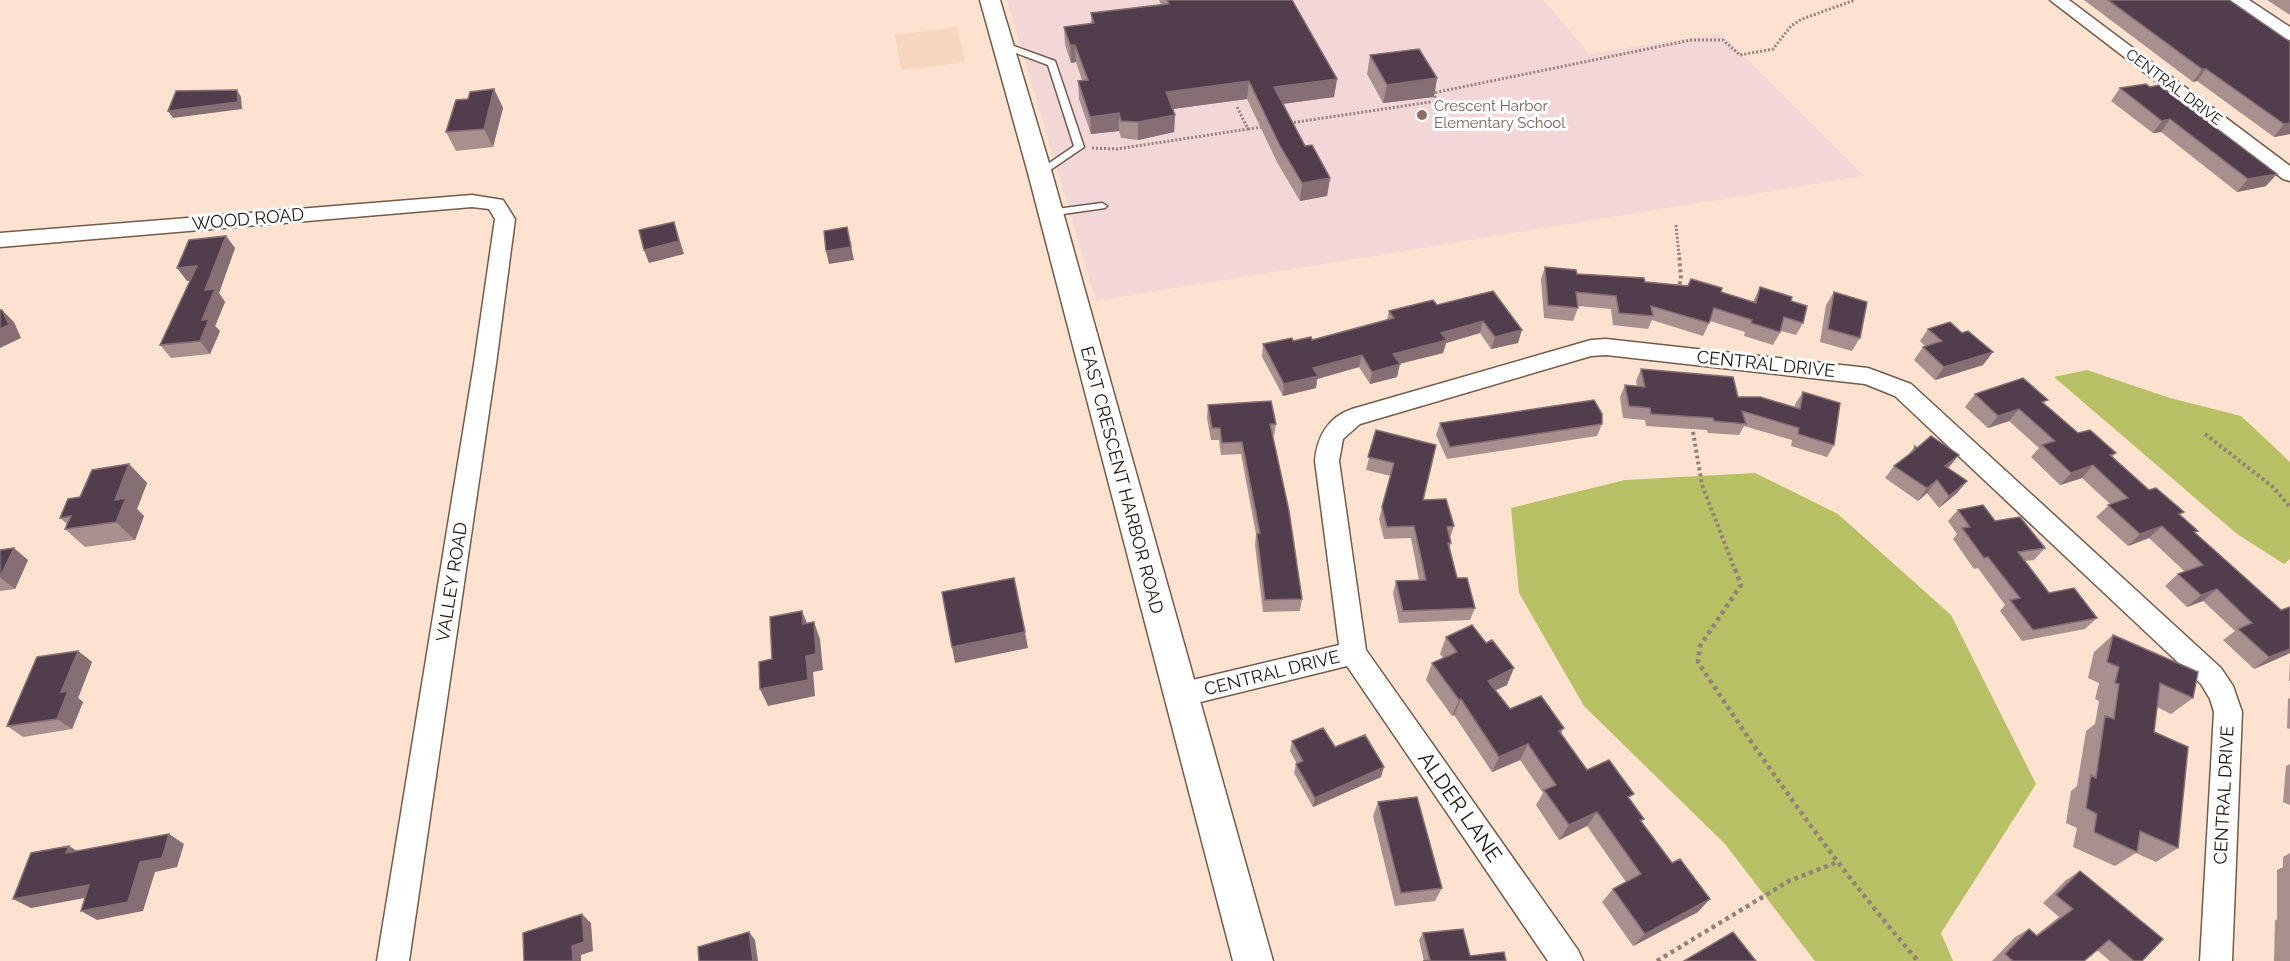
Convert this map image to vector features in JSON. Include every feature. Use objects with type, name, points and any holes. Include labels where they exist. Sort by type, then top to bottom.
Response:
[{"type":"street","name":"EAST CRESCENT HARBOR ROAD","points":[[990,0],[1040,173],[1253,961]]},
{"type":"street","name":"CENTRAL DRIVE","points":[[2058,0],[2290,175]]},
{"type":"street","points":[[2238,0],[2290,35]]},
{"type":"street","points":[[2265,156],[2289,151]]},
{"type":"street","name":"WOOD ROAD","points":[[0,240],[472,201],[496,204]]},
{"type":"street","name":"VALLEY ROAD","points":[[393,961],[502,242],[505,219],[496,204]]},
{"type":"street","name":"CENTRAL DRIVE","points":[[1180,695],[1353,653],[1327,461],[1328,442],[1341,424],[1352,418],[1591,348],[1605,346],[1868,376],[1903,390],[1927,410],[2211,676],[2223,695],[2228,712],[2216,961]]},
{"type":"street","name":"ALDER LANE","points":[[1353,653],[1567,961]]},
{"type":"lane","points":[[1003,45],[1052,63],[1079,147],[1040,173]]},
{"type":"lane","points":[[1049,213],[1102,206]]},
{"type":"path","points":[[1283,124],[1437,101],[1433,93],[1691,40],[1723,40],[1740,55],[1761,53],[1773,49],[1791,26],[1802,19],[1855,0]]},
{"type":"path","points":[[1237,107],[1248,129]]},
{"type":"path","points":[[1079,147],[1117,149],[1271,126]]},
{"type":"path","points":[[1676,225],[1681,279],[1676,299]]},
{"type":"path","points":[[1689,414],[1702,485],[1741,585],[1700,646],[1698,662],[1771,774],[1835,863],[1870,908],[1918,961]]},
{"type":"path","points":[[2205,434],[2273,487],[2290,507]]},
{"type":"path","points":[[1657,961],[1789,881],[1835,863]]},
{"type":"shaded area","name":"Crescent Harbor Elementary School","points":[[1007,0],[1544,0],[1589,54],[1721,33],[1864,176],[1096,301]]},
{"type":"shaded area","points":[[957,27],[965,62],[901,70],[895,35]]},
{"type":"green space","points":[[2087,370],[2170,398],[2241,416],[2290,462],[2290,559],[2284,564],[2237,534],[2054,377]]},
{"type":"green space","points":[[1755,473],[1838,514],[1951,615],[2036,784],[1941,933],[1953,961],[1815,961],[1725,844],[1584,706],[1519,593],[1511,508],[1625,480]]},
{"type":"building","points":[[1167,0],[1292,0],[1337,79],[1274,87],[1305,146],[1312,145],[1330,178],[1302,183],[1280,146],[1249,81],[1166,92],[1175,115],[1138,122],[1121,121],[1119,113],[1090,117],[1078,81],[1088,80],[1075,45],[1070,45],[1064,27],[1094,23],[1091,13],[1169,4]]},
{"type":"building","points":[[2108,0],[2229,0],[2290,42],[2290,123],[2284,124],[2206,69],[2202,69]]},
{"type":"building","points":[[1419,49],[1437,78],[1387,85],[1370,55]]},
{"type":"building","points":[[2146,84],[2150,87],[2159,85],[2277,174],[2248,179],[2170,119],[2162,121],[2120,88]]},
{"type":"building","points":[[494,89],[484,129],[446,132],[456,100],[468,99],[470,92]]},
{"type":"building","points":[[237,90],[238,102],[168,111],[176,91]]},
{"type":"building","points":[[674,222],[679,241],[644,250],[639,230]]},
{"type":"building","points":[[847,227],[851,247],[826,251],[824,231]]},
{"type":"building","points":[[226,236],[205,290],[215,289],[202,320],[209,319],[200,341],[160,345],[197,266],[177,268],[189,240]]},
{"type":"building","points":[[1545,267],[1576,270],[1577,274],[1644,278],[1645,282],[1688,286],[1691,279],[1722,288],[1721,292],[1756,303],[1760,287],[1792,297],[1791,301],[1807,306],[1803,323],[1784,317],[1780,332],[1714,308],[1709,323],[1651,306],[1653,316],[1619,313],[1616,296],[1576,292],[1578,308],[1548,305]]},
{"type":"building","points":[[1493,291],[1522,330],[1495,337],[1483,321],[1441,333],[1447,340],[1393,354],[1400,364],[1372,372],[1362,355],[1313,368],[1318,376],[1284,384],[1263,344],[1292,338],[1293,341],[1311,337],[1312,340],[1394,318],[1389,311],[1433,300],[1437,305]]},
{"type":"building","points":[[1834,292],[1867,302],[1860,338],[1828,329]]},
{"type":"building","points":[[0,310],[9,325],[0,329]]},
{"type":"building","points":[[1950,322],[1962,333],[1968,331],[1993,352],[1944,367],[1923,347],[1942,341],[1928,329]]},
{"type":"building","points":[[1641,369],[1733,377],[1738,397],[1760,397],[1800,409],[1803,392],[1840,403],[1834,445],[1798,434],[1799,428],[1742,411],[1746,424],[1714,421],[1713,418],[1651,414],[1650,408],[1629,406],[1625,385],[1645,387]]},
{"type":"building","points":[[2023,378],[2048,400],[2042,402],[2078,433],[2090,430],[2116,453],[2110,455],[2149,490],[2156,488],[2184,512],[2179,514],[2198,531],[2194,532],[2281,610],[2290,607],[2290,649],[2269,657],[2238,629],[2252,623],[2217,589],[2201,595],[2178,574],[2203,565],[2162,526],[2140,534],[2108,505],[2128,498],[2093,465],[2071,473],[2042,445],[2055,441],[2019,409],[1998,416],[1975,394]]},
{"type":"building","points":[[1594,400],[1602,414],[1602,424],[1450,447],[1440,423]]},
{"type":"building","points":[[1271,401],[1276,424],[1270,424],[1289,511],[1302,599],[1265,600],[1257,534],[1260,533],[1242,442],[1222,443],[1220,428],[1212,428],[1208,405]]},
{"type":"building","points":[[1376,430],[1436,445],[1423,500],[1446,499],[1454,526],[1447,527],[1451,543],[1448,543],[1457,578],[1467,578],[1475,608],[1403,611],[1396,581],[1426,580],[1414,526],[1387,527],[1382,507],[1394,463],[1368,457]]},
{"type":"building","points":[[1931,436],[1959,455],[1945,466],[1967,481],[1949,496],[1937,480],[1927,488],[1894,466],[1915,450],[1915,446],[1917,448]]},
{"type":"building","points":[[129,464],[115,500],[126,498],[116,522],[65,529],[71,516],[60,518],[68,499],[80,497],[92,470]]},
{"type":"building","points":[[1983,505],[1995,521],[2020,517],[2045,548],[2018,552],[2049,593],[2074,588],[2097,618],[2033,630],[2010,600],[2020,598],[1988,557],[1984,558],[1962,528],[1970,527],[1958,510]]},
{"type":"building","points":[[14,548],[0,577],[0,550]]},
{"type":"building","points":[[1014,578],[1025,632],[952,647],[942,592]]},
{"type":"building","points":[[802,611],[803,624],[814,622],[816,654],[806,656],[808,680],[760,689],[759,662],[772,659],[770,617]]},
{"type":"building","points":[[1472,625],[1486,643],[1492,640],[1514,668],[1488,681],[1510,709],[1541,696],[1564,728],[1559,731],[1587,770],[1609,760],[1634,794],[1628,797],[1644,819],[1640,820],[1672,863],[1680,859],[1710,899],[1645,934],[1613,889],[1641,874],[1597,812],[1569,825],[1544,790],[1556,785],[1528,744],[1499,757],[1461,699],[1459,700],[1432,663],[1457,652],[1446,637]]},
{"type":"building","points":[[2113,635],[2198,672],[2193,698],[2160,683],[2154,732],[2188,747],[2178,848],[2140,831],[2137,852],[2094,832],[2097,814],[2086,808],[2091,775],[2096,778],[2105,716],[2114,719],[2119,684],[2115,683],[2119,667],[2107,662]]},
{"type":"building","points":[[78,651],[61,692],[68,691],[57,719],[7,726],[37,657]]},
{"type":"building","points":[[1323,728],[1335,747],[1365,735],[1384,767],[1315,798],[1296,764],[1303,761],[1292,741]]},
{"type":"building","points":[[1417,797],[1442,888],[1401,893],[1378,802]]},
{"type":"building","points":[[169,834],[162,858],[140,862],[128,902],[81,911],[89,885],[13,899],[31,853],[69,846],[66,853]]},
{"type":"building","points":[[2080,871],[2163,939],[2142,961],[2134,961],[2109,940],[2084,961],[2013,961],[2005,954],[2029,929],[2037,936],[2073,909],[2056,895]]},
{"type":"building","points":[[582,914],[584,942],[572,946],[573,961],[524,961],[523,933]]},
{"type":"building","points":[[1463,929],[1470,956],[1504,952],[1506,961],[1423,961],[1430,960],[1423,933]]},
{"type":"building","points":[[749,932],[753,961],[699,961],[698,947]]},
{"type":"building","points":[[1733,932],[1756,961],[1684,961]]},
{"type":"place","name":"Crescent Harbor Elementary School","points":[[1422,115]]}]
